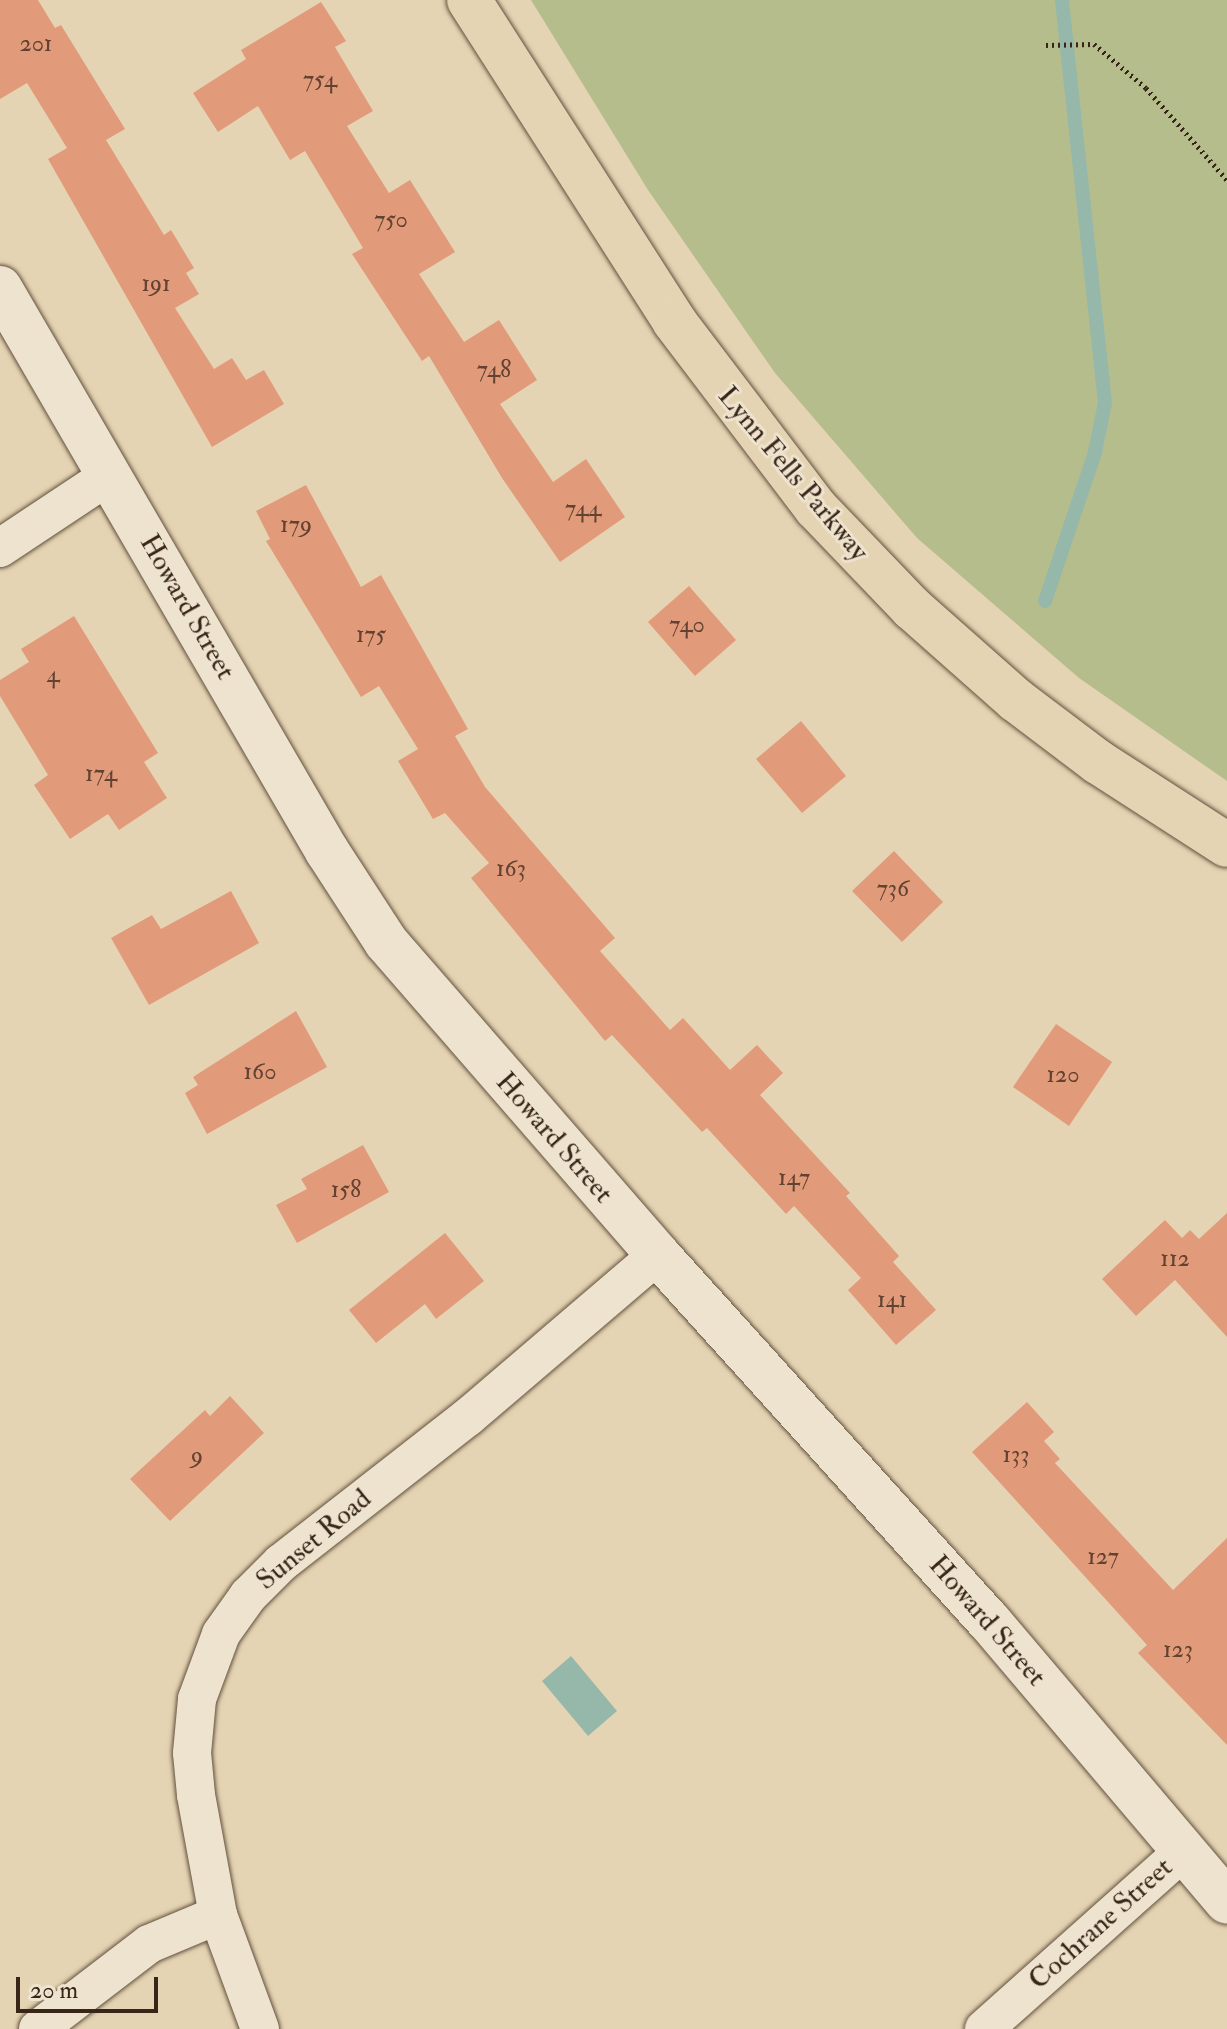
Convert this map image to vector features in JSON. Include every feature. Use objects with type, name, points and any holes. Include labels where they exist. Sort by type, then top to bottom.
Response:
[{"type":"main road","name":"Lynn Fells Parkway","points":[[469,0],[576,175],[674,321],[816,508],[912,608],[1016,700],[1098,762],[1227,845]]},
{"type":"street","name":"Howard Street","points":[[0,288],[366,915],[414,978],[658,1255],[989,1621],[1227,1902]]},
{"type":"street","points":[[0,548],[110,475]]},
{"type":"street","name":"Sunset Road","points":[[260,2029],[218,1915],[192,1753],[203,1677],[233,1614],[281,1563],[468,1417],[658,1255]]},
{"type":"street","name":"Cochrane Street","points":[[984,2029],[1183,1852]]},
{"type":"street","points":[[38,2029],[149,1944],[218,1915]]},
{"type":"path","points":[[1046,45],[1094,44],[1146,88],[1227,180]]},
{"type":"green space","points":[[531,0],[1227,0],[1227,781],[1079,678],[917,538],[775,373],[648,190]]},
{"type":"shaded area","points":[[571,1656],[617,1711],[588,1736],[542,1681]]},
{"type":"building","points":[[0,0],[38,0],[55,28],[61,25],[125,129],[106,140],[164,235],[171,230],[194,268],[186,273],[199,294],[175,308],[214,369],[232,358],[246,380],[264,370],[284,404],[212,447],[48,159],[67,148],[27,83],[0,99]]},
{"type":"building","points":[[321,2],[346,41],[335,47],[373,111],[347,126],[389,193],[410,180],[455,252],[419,274],[464,342],[499,320],[537,380],[500,404],[553,482],[586,459],[625,517],[560,562],[502,478],[429,356],[422,361],[352,254],[363,248],[305,151],[290,160],[258,106],[218,132],[193,93],[246,59],[241,50]]},
{"type":"building","points":[[306,485],[361,587],[381,575],[468,729],[455,736],[485,787],[615,938],[600,951],[670,1030],[683,1018],[730,1070],[757,1045],[783,1073],[760,1095],[850,1193],[846,1196],[899,1256],[893,1262],[936,1310],[896,1345],[848,1290],[861,1278],[794,1206],[786,1214],[707,1128],[702,1132],[612,1035],[605,1041],[471,878],[489,863],[445,813],[433,819],[398,761],[418,749],[379,686],[361,697],[266,541],[270,539],[256,511]]},
{"type":"building","points":[[689,586],[736,640],[695,676],[648,622]]},
{"type":"building","points":[[74,616],[158,753],[144,762],[167,798],[119,830],[108,814],[70,839],[34,785],[48,775],[0,696],[0,680],[29,662],[21,649]]},
{"type":"building","points":[[801,721],[846,776],[802,813],[756,759]]},
{"type":"building","points":[[894,851],[943,902],[902,942],[852,891]]},
{"type":"building","points":[[231,891],[259,943],[149,1005],[111,938],[152,915],[161,929]]},
{"type":"building","points":[[296,1011],[327,1067],[207,1134],[185,1093],[198,1085],[193,1077]]},
{"type":"building","points":[[1056,1024],[1112,1062],[1069,1126],[1013,1087]]},
{"type":"building","points":[[363,1145],[389,1192],[297,1243],[276,1205],[307,1189],[301,1179]]},
{"type":"building","points":[[1227,1213],[1227,1337],[1175,1280],[1136,1316],[1102,1279],[1165,1220],[1182,1238],[1190,1230],[1199,1239]]},
{"type":"building","points":[[445,1233],[484,1281],[436,1319],[425,1304],[376,1343],[349,1310]]},
{"type":"building","points":[[230,1396],[264,1433],[170,1521],[130,1479],[205,1410],[210,1416]]},
{"type":"building","points":[[1027,1402],[1054,1432],[1044,1441],[1060,1459],[1055,1463],[1173,1590],[1227,1538],[1227,1745],[1138,1653],[1147,1645],[972,1452]]},
{"type":"waterway","points":[[1045,601],[1095,452],[1105,403],[1062,0]]}]
